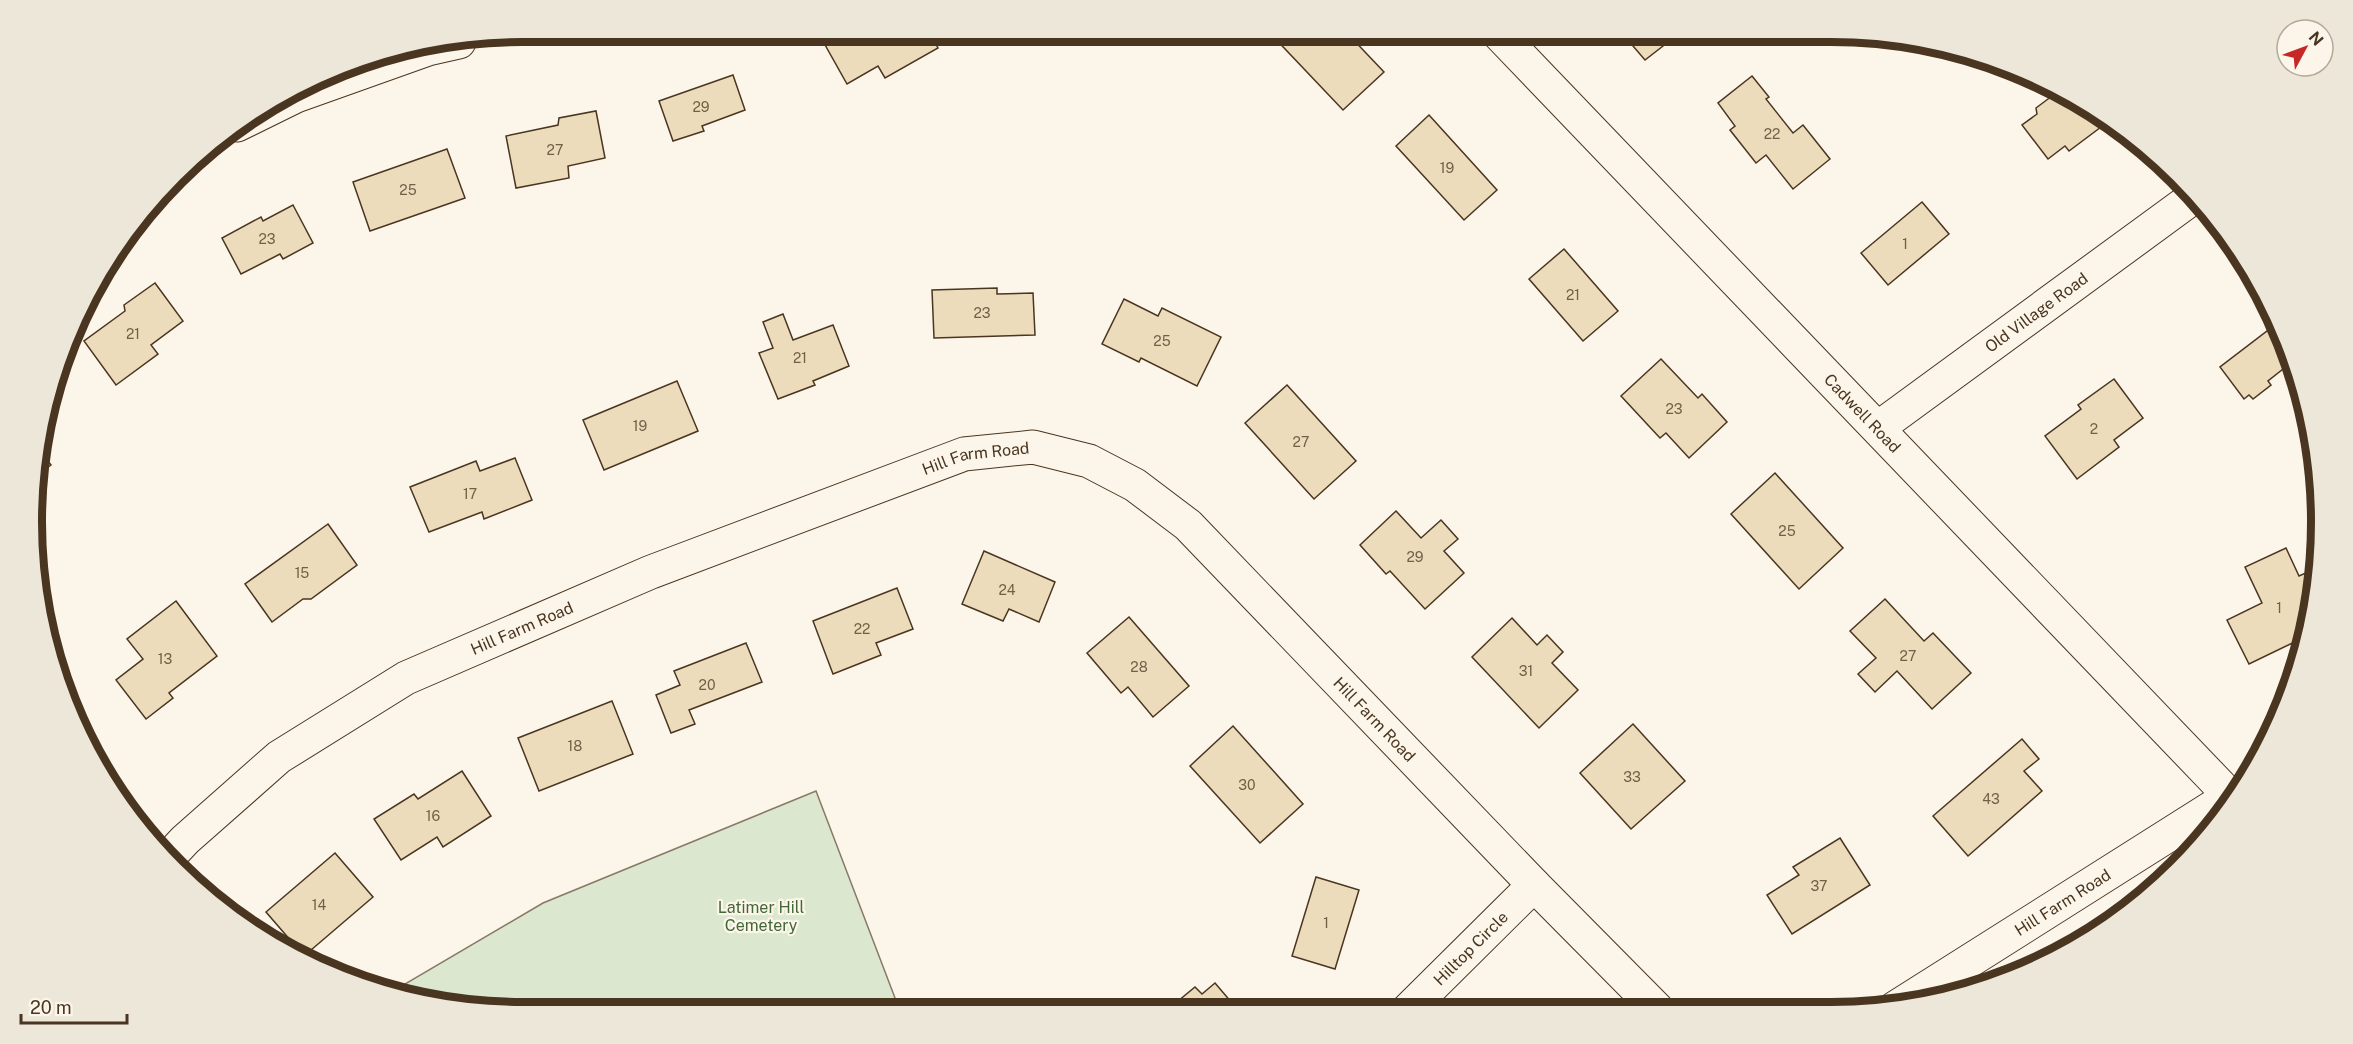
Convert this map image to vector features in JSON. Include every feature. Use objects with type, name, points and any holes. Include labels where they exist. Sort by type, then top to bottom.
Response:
[{"type":"street","name":"Cadwell Road","points":[[1507,42],[2229,791]]},
{"type":"street","points":[[319,88],[412,55]]},
{"type":"street","name":"Old Village Road","points":[[1878,429],[2188,201]]},
{"type":"street","name":"Hill Farm Road","points":[[174,852],[184,840],[279,757],[406,678],[651,572],[964,454],[1033,447],[1089,461],[1135,485],[1188,525],[1649,1002]]},
{"type":"street","name":"Hill Farm Road","points":[[1916,994],[2222,801]]},
{"type":"street","name":"Hilltop Circle","points":[[1416,1002],[1534,885]]},
{"type":"green space","name":"Latimer Hill Cemetery","points":[[816,791],[897,1002],[522,1002],[459,998],[401,987],[543,903]]},
{"type":"building","points":[[935,42],[938,48],[885,78],[878,66],[847,84],[824,43]]},
{"type":"building","points":[[1278,42],[1356,42],[1384,72],[1343,110]]},
{"type":"building","points":[[1630,42],[1668,42],[1645,60]]},
{"type":"building","points":[[733,75],[745,110],[702,126],[704,131],[673,141],[659,101]]},
{"type":"building","points":[[1752,76],[1769,97],[1766,99],[1793,133],[1803,125],[1830,159],[1793,189],[1766,155],[1756,163],[1730,130],[1735,126],[1718,103]]},
{"type":"building","points":[[2052,96],[2102,126],[2069,151],[2065,146],[2048,159],[2022,125],[2037,114],[2036,108]]},
{"type":"building","points":[[596,111],[605,158],[568,166],[569,178],[516,188],[506,136],[558,125],[559,118]]},
{"type":"building","points":[[1429,115],[1497,190],[1464,220],[1396,146]]},
{"type":"building","points":[[447,149],[465,198],[370,231],[353,182]]},
{"type":"building","points":[[1922,202],[1949,234],[1888,285],[1861,253]]},
{"type":"building","points":[[293,205],[313,243],[283,259],[280,254],[241,274],[222,238],[261,217],[263,221]]},
{"type":"building","points":[[1564,249],[1618,311],[1583,341],[1529,279]]},
{"type":"building","points":[[155,283],[183,321],[151,345],[158,354],[116,385],[84,341],[125,311],[124,305]]},
{"type":"building","points":[[997,288],[997,294],[1033,293],[1035,335],[934,338],[932,290]]},
{"type":"building","points":[[1124,299],[1158,316],[1162,308],[1221,337],[1197,386],[1141,358],[1139,362],[1102,344]]},
{"type":"building","points":[[783,314],[793,340],[833,325],[849,366],[813,381],[815,385],[778,399],[759,353],[773,348],[763,322]]},
{"type":"building","points":[[2270,329],[2286,367],[2268,381],[2271,385],[2253,399],[2249,395],[2244,399],[2220,367]]},
{"type":"building","points":[[1661,359],[1698,398],[1702,394],[1727,422],[1689,458],[1666,433],[1660,438],[1621,396]]},
{"type":"building","points":[[2114,379],[2143,418],[2114,440],[2119,447],[2077,479],[2045,436],[2081,409],[2078,405]]},
{"type":"building","points":[[677,381],[698,431],[604,470],[583,420]]},
{"type":"building","points":[[1287,385],[1356,461],[1314,499],[1245,423]]},
{"type":"building","points":[[515,458],[532,500],[484,519],[482,512],[429,532],[410,487],[476,461],[480,471]]},
{"type":"building","points":[[46,459],[51,465],[45,469]]},
{"type":"building","points":[[1775,473],[1843,548],[1799,589],[1731,514]]},
{"type":"building","points":[[1396,511],[1421,538],[1441,520],[1458,539],[1444,551],[1464,573],[1425,609],[1390,571],[1386,574],[1360,545]]},
{"type":"building","points":[[328,524],[357,565],[311,599],[303,599],[272,622],[245,584]]},
{"type":"building","points":[[2286,548],[2299,576],[2308,572],[2296,641],[2249,664],[2227,620],[2262,603],[2245,567]]},
{"type":"building","points":[[984,551],[1055,582],[1039,622],[1009,609],[1003,621],[962,604]]},
{"type":"building","points":[[897,588],[913,629],[876,643],[881,655],[833,674],[813,621]]},
{"type":"building","points":[[1885,599],[1924,641],[1933,633],[1971,673],[1932,709],[1897,671],[1875,692],[1858,674],[1876,658],[1850,631]]},
{"type":"building","points":[[176,601],[217,656],[169,693],[173,698],[146,719],[116,680],[143,659],[127,639]]},
{"type":"building","points":[[1129,617],[1189,686],[1153,717],[1128,687],[1121,693],[1087,653]]},
{"type":"building","points":[[1512,618],[1537,645],[1547,635],[1563,652],[1552,663],[1578,690],[1539,728],[1472,657]]},
{"type":"building","points":[[746,643],[762,682],[689,710],[695,724],[671,733],[656,695],[680,685],[674,671]]},
{"type":"building","points":[[612,701],[633,754],[539,791],[518,738]]},
{"type":"building","points":[[1633,724],[1685,781],[1631,829],[1580,773]]},
{"type":"building","points":[[1233,726],[1303,804],[1260,843],[1190,766]]},
{"type":"building","points":[[2022,739],[2039,759],[2024,771],[2042,791],[1968,856],[1933,816]]},
{"type":"building","points":[[462,771],[491,816],[443,847],[437,837],[401,860],[374,819],[414,794],[418,799]]},
{"type":"building","points":[[1840,838],[1870,885],[1792,934],[1767,895],[1799,875],[1793,867]]},
{"type":"building","points":[[335,853],[373,897],[309,952],[293,944],[266,912]]},
{"type":"building","points":[[1316,877],[1359,890],[1335,969],[1292,956]]},
{"type":"building","points":[[1215,983],[1231,1002],[1177,1002],[1195,987],[1202,994]]}]
